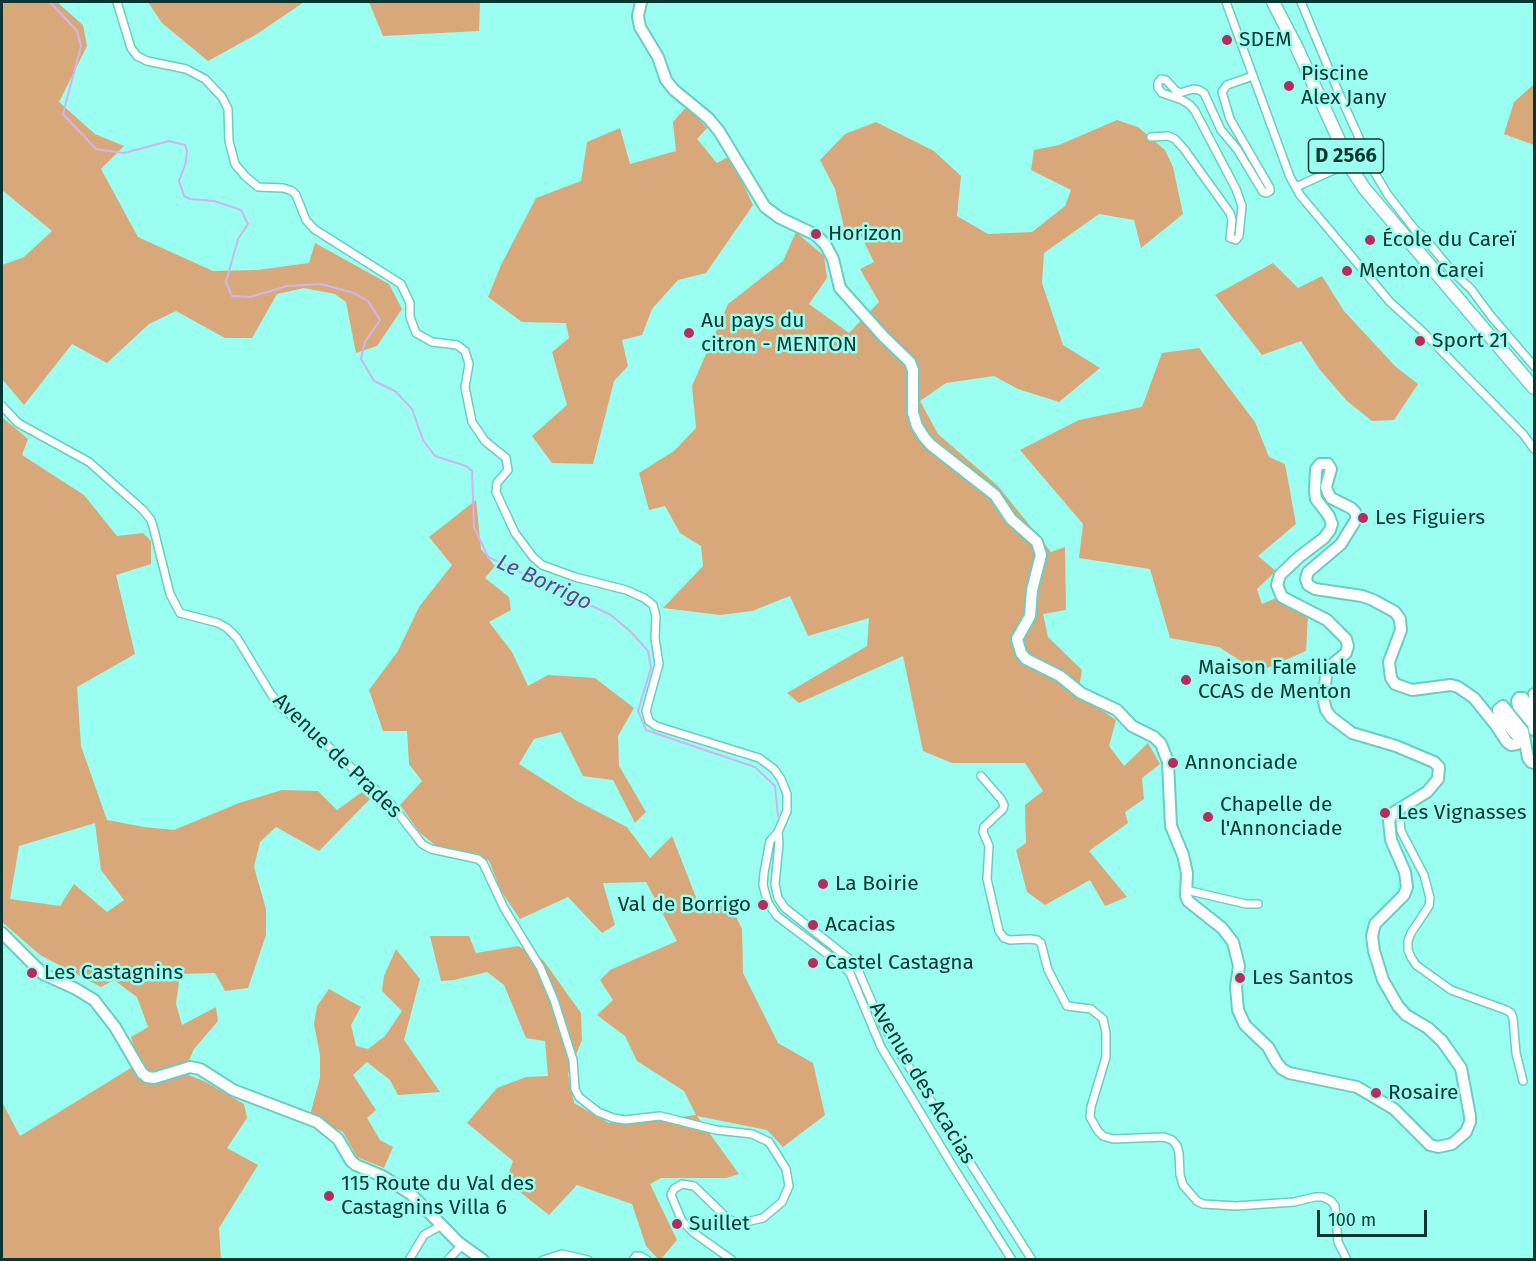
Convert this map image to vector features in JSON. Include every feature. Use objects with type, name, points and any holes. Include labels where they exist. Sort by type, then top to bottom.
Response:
[{"type":"main road","name":"D 2566","points":[[1273,2],[1364,188],[1534,388]]},
{"type":"street","points":[[117,2],[131,48],[137,56],[147,61],[186,69],[205,79],[222,97],[228,109],[229,141],[235,164],[244,176],[258,187],[282,188],[292,191],[296,195],[306,220],[314,229],[397,279],[410,303],[410,317],[416,333],[424,339],[457,345],[465,351],[469,364],[465,387],[468,410],[472,422],[485,441],[506,458],[508,470],[497,483],[496,492],[515,532],[533,557],[542,565],[595,583],[626,590],[653,605],[656,616],[655,638],[659,664],[646,711],[649,721],[656,726],[759,758],[774,769],[787,794],[787,812],[778,832]]},
{"type":"street","points":[[641,2],[638,16],[640,27],[658,57],[666,80],[719,131],[765,207],[780,218],[816,235],[825,244],[833,259],[840,288],[910,362],[913,370],[913,412],[917,426],[924,437],[995,495],[1011,519],[1037,542],[1041,555],[1032,590],[1030,616],[1017,639],[1018,647],[1026,659],[1060,676],[1081,693],[1117,710],[1132,726],[1154,737],[1161,744],[1168,762],[1171,826],[1186,863],[1188,901],[1228,934],[1233,942],[1239,966],[1236,987],[1238,1010],[1245,1025],[1268,1047],[1277,1063],[1289,1073],[1347,1085],[1374,1096],[1394,1109],[1430,1145],[1445,1146],[1459,1140],[1466,1132],[1470,1116],[1461,1068],[1442,1041],[1428,1028],[1406,1015],[1398,1006],[1383,980],[1372,936],[1375,924],[1404,895],[1407,887],[1405,872],[1391,840],[1389,820],[1399,808],[1427,792],[1438,779],[1439,766],[1396,746],[1352,733],[1331,717],[1326,710],[1324,701],[1326,674],[1328,668],[1346,653],[1348,645],[1346,639],[1327,620],[1282,597],[1277,585],[1280,575],[1324,538],[1330,530],[1332,524],[1329,516],[1316,499],[1314,491],[1316,469],[1320,464],[1328,464],[1331,469],[1326,487],[1331,498],[1351,508],[1357,518],[1341,544],[1308,572],[1306,579],[1308,585],[1315,589],[1362,596],[1395,612],[1400,619],[1401,630],[1389,662],[1391,678],[1395,684],[1412,690],[1451,685],[1458,687],[1474,698],[1507,742],[1511,745],[1516,744],[1517,736],[1499,715],[1498,710],[1503,706],[1523,730],[1528,758],[1534,763]]},
{"type":"street","points":[[1226,2],[1290,177],[1296,187],[1390,302],[1423,332],[1523,434],[1534,449]]},
{"type":"street","points":[[1301,2],[1341,98],[1376,175],[1388,195],[1416,231],[1471,289],[1534,366]]},
{"type":"street","points":[[1151,137],[1168,136],[1175,139],[1184,149],[1230,213],[1232,220],[1230,238],[1236,240],[1239,236],[1242,206],[1236,189],[1190,105],[1162,93],[1158,88],[1158,83],[1161,79],[1166,80],[1180,93],[1193,89],[1204,93],[1221,130],[1237,149],[1263,192],[1266,193],[1270,188],[1230,119],[1222,92],[1227,85],[1253,76]]},
{"type":"street","points":[[1296,187],[1367,155]]},
{"type":"street","name":"Avenue de Prades","points":[[2,406],[18,423],[36,435],[89,462],[143,510],[151,520],[170,594],[180,613],[218,623],[227,628],[237,638],[282,708],[315,734],[392,805],[422,844],[431,849],[478,859],[483,863],[504,908],[540,967],[555,1000],[573,1060],[575,1089],[579,1097],[597,1112],[613,1118],[625,1120],[660,1116],[716,1130],[752,1134],[769,1142],[786,1169],[789,1186],[782,1202],[763,1218],[746,1222],[735,1222],[728,1219],[693,1186],[682,1184],[674,1188],[671,1195],[682,1221],[694,1233],[732,1260]]},
{"type":"street","points":[[1534,694],[1534,699]]},
{"type":"street","points":[[1534,715],[1523,698],[1519,698],[1518,706],[1533,724],[1534,730]]},
{"type":"street","points":[[981,776],[1004,805],[983,832],[989,846],[987,879],[999,931],[1004,938],[1010,940],[1030,939],[1041,943],[1048,970],[1067,1006],[1091,1010],[1102,1019],[1106,1033],[1106,1057],[1090,1117],[1098,1131],[1103,1136],[1113,1139],[1164,1137],[1172,1140],[1179,1152],[1180,1176],[1183,1185],[1203,1204],[1236,1206],[1294,1202],[1314,1197],[1323,1197],[1331,1201],[1335,1206],[1338,1242],[1347,1260]]},
{"type":"street","points":[[1399,808],[1401,831],[1424,875],[1430,898],[1429,906],[1408,941],[1411,957],[1416,965],[1451,990],[1510,1013],[1513,1018],[1516,1053],[1523,1081]]},
{"type":"street","name":"Avenue des Acacias","points":[[778,832],[770,841],[764,873],[763,885],[768,903],[777,916],[850,973],[880,1047],[1012,1260]]},
{"type":"street","name":"Avenue des Acacias","points":[[778,832],[775,884],[778,898],[784,908],[853,962],[892,1040],[1032,1260]]},
{"type":"street","points":[[1186,891],[1246,904],[1258,904]]},
{"type":"street","points":[[2,933],[43,974],[94,1000],[115,1027],[142,1073],[147,1077],[154,1078],[190,1067],[200,1069],[233,1090],[317,1122],[338,1139],[351,1161],[411,1194],[462,1245],[483,1260]]},
{"type":"street","points":[[409,1260],[424,1236],[442,1225]]},
{"type":"street","points":[[448,1260],[462,1245]]},
{"type":"street","points":[[543,1260],[562,1254],[588,1260]]},
{"type":"street","points":[[633,1260],[636,1256],[647,1260]]},
{"type":"shaded area","points":[[2,2],[57,2],[83,25],[87,46],[59,102],[95,134],[124,146],[101,169],[138,237],[213,271],[257,270],[309,263],[315,243],[389,284],[402,309],[377,346],[356,353],[346,302],[335,294],[304,288],[277,294],[252,338],[225,338],[176,311],[149,324],[107,363],[72,344],[24,405],[2,379],[2,265],[24,257],[52,231],[2,190]]},
{"type":"shaded area","points":[[148,2],[304,2],[257,34],[208,61],[162,23]]},
{"type":"shaded area","points":[[369,2],[480,2],[479,31],[383,36]]},
{"type":"shaded area","points":[[1534,84],[1534,145],[1504,134],[1514,102]]},
{"type":"shaded area","points":[[687,106],[707,128],[697,139],[717,163],[730,156],[753,205],[706,273],[678,280],[652,309],[642,335],[622,340],[628,366],[614,381],[593,464],[552,463],[532,436],[567,405],[552,352],[569,338],[566,323],[522,322],[488,297],[501,265],[536,198],[581,181],[587,142],[620,128],[630,164],[676,151],[673,122]]},
{"type":"shaded area","points":[[1117,120],[1138,127],[1165,150],[1173,167],[1183,214],[1141,248],[1134,220],[1099,214],[1044,253],[1042,283],[1063,345],[1100,368],[1059,402],[1018,389],[994,376],[946,383],[920,401],[938,434],[998,486],[1051,552],[1065,547],[1066,610],[1043,614],[1048,637],[1082,670],[1078,694],[1116,720],[1109,746],[1124,766],[1148,743],[1160,764],[1142,778],[1144,799],[1125,812],[1128,823],[1089,851],[1127,897],[1105,906],[1090,880],[1045,905],[1027,892],[1016,850],[1026,843],[1025,805],[1043,791],[1025,763],[952,763],[923,751],[903,656],[799,703],[787,693],[867,646],[869,618],[808,636],[790,596],[752,611],[720,615],[663,608],[703,566],[701,546],[680,533],[665,506],[649,510],[639,473],[674,451],[696,428],[692,386],[728,304],[783,261],[796,232],[824,256],[827,278],[809,304],[849,333],[879,302],[860,269],[874,262],[859,232],[846,236],[835,189],[820,160],[845,134],[876,122],[934,151],[961,176],[957,216],[988,234],[1032,232],[1065,206],[1071,190],[1031,170],[1034,150],[1059,145]]},
{"type":"shaded area","points":[[1273,263],[1298,288],[1322,276],[1344,311],[1395,366],[1418,384],[1394,420],[1372,421],[1347,401],[1320,370],[1301,341],[1262,355],[1215,295]]},
{"type":"shaded area","points":[[1199,348],[1255,422],[1269,457],[1285,464],[1296,524],[1258,556],[1276,571],[1257,589],[1262,604],[1276,598],[1308,614],[1306,651],[1258,672],[1219,647],[1170,638],[1150,569],[1079,558],[1083,524],[1020,450],[1079,420],[1142,407],[1162,353]]},
{"type":"shaded area","points":[[2,417],[28,439],[22,455],[84,495],[117,536],[143,533],[151,541],[151,564],[116,575],[135,654],[77,687],[81,746],[107,820],[174,830],[239,803],[282,790],[318,791],[337,810],[362,792],[370,799],[319,851],[276,827],[260,842],[254,867],[266,909],[266,935],[248,988],[225,991],[215,973],[180,974],[176,1004],[182,1025],[216,1007],[218,1021],[194,1049],[183,1073],[204,1081],[244,1104],[247,1118],[227,1148],[258,1165],[219,1228],[221,1259],[2,1259],[2,1102],[20,1136],[139,1063],[131,1037],[148,1027],[137,997],[114,980],[101,987],[40,955],[2,922]],"holes":[[[95,823],[101,870],[124,900],[107,912],[74,884],[60,906],[10,899],[19,846]]]},
{"type":"shaded area","points":[[476,500],[481,549],[495,566],[485,578],[509,597],[511,610],[489,622],[512,652],[528,686],[548,675],[595,678],[634,708],[618,736],[619,766],[646,812],[635,823],[613,780],[583,776],[561,732],[534,739],[519,764],[577,801],[627,827],[650,858],[672,836],[699,905],[731,906],[742,929],[743,973],[778,1043],[813,1063],[825,1115],[783,1147],[767,1130],[697,1116],[739,1174],[726,1178],[661,1178],[650,1184],[677,1240],[661,1259],[658,1259],[646,1246],[632,1204],[577,1185],[549,1215],[506,1181],[513,1161],[467,1123],[497,1088],[526,1077],[548,1076],[545,1041],[526,1038],[504,985],[487,972],[441,981],[430,936],[469,936],[476,953],[518,946],[543,960],[581,1013],[582,1040],[568,1074],[574,1103],[609,1123],[640,1123],[696,1115],[684,1091],[637,1061],[625,1036],[597,1015],[613,1000],[600,980],[610,970],[677,941],[646,882],[603,883],[615,925],[602,933],[568,897],[520,919],[501,891],[489,861],[479,854],[439,848],[420,833],[400,805],[422,781],[409,764],[407,731],[383,731],[369,690],[398,651],[419,607],[452,565],[429,537]]},
{"type":"shaded area","points":[[396,949],[420,979],[404,1040],[440,1092],[398,1095],[390,1080],[367,1062],[353,1075],[376,1110],[367,1118],[380,1140],[393,1147],[384,1168],[357,1157],[343,1132],[310,1115],[320,1078],[320,1055],[314,1024],[317,1006],[329,989],[361,1007],[351,1025],[356,1046],[368,1049],[385,1036],[402,1011],[382,991],[384,976]]},
{"type":"waterway","name":"Le Borrigo","points":[[50,2],[77,31],[81,46],[63,114],[96,149],[124,153],[169,141],[185,145],[186,162],[179,181],[184,196],[190,199],[214,201],[241,210],[248,224],[238,239],[226,282],[232,296],[250,297],[287,286],[321,284],[354,293],[368,301],[380,320],[365,342],[361,359],[374,381],[395,391],[412,409],[423,440],[435,456],[466,466],[472,471],[474,527],[488,557],[611,615],[631,632],[648,651],[651,668],[638,711],[646,730],[755,767],[775,786],[778,816]]},
{"type":"place","name":"SDEM","points":[[1227,40]]},
{"type":"place","name":"Piscine Alex Jany","points":[[1289,86]]},
{"type":"place","name":"Horizon","points":[[816,234]]},
{"type":"place","name":"École du Careï","points":[[1370,240]]},
{"type":"place","name":"Menton Carei","points":[[1347,271]]},
{"type":"place","name":"Au pays du citron - MENTON","points":[[689,333]]},
{"type":"place","name":"Sport 21","points":[[1420,341]]},
{"type":"place","name":"Les Figuiers","points":[[1363,518]]},
{"type":"place","name":"Maison Familiale CCAS de Menton","points":[[1186,680]]},
{"type":"place","name":"Annonciade","points":[[1173,763]]},
{"type":"place","name":"Les Vignasses","points":[[1385,813]]},
{"type":"place","name":"Chapelle de l'Annonciade","points":[[1208,817]]},
{"type":"place","name":"La Boirie","points":[[823,884]]},
{"type":"place","name":"Val de Borrigo","points":[[763,905]]},
{"type":"place","name":"Acacias","points":[[813,925]]},
{"type":"place","name":"Castel Castagna","points":[[813,963]]},
{"type":"place","name":"Les Castagnins","points":[[32,973]]},
{"type":"place","name":"Les Santos","points":[[1240,978]]},
{"type":"place","name":"Rosaire","points":[[1376,1093]]},
{"type":"place","name":"115 Route du Val des Castagnins Villa 6","points":[[329,1196]]},
{"type":"place","name":"Suillet","points":[[677,1224]]}]
